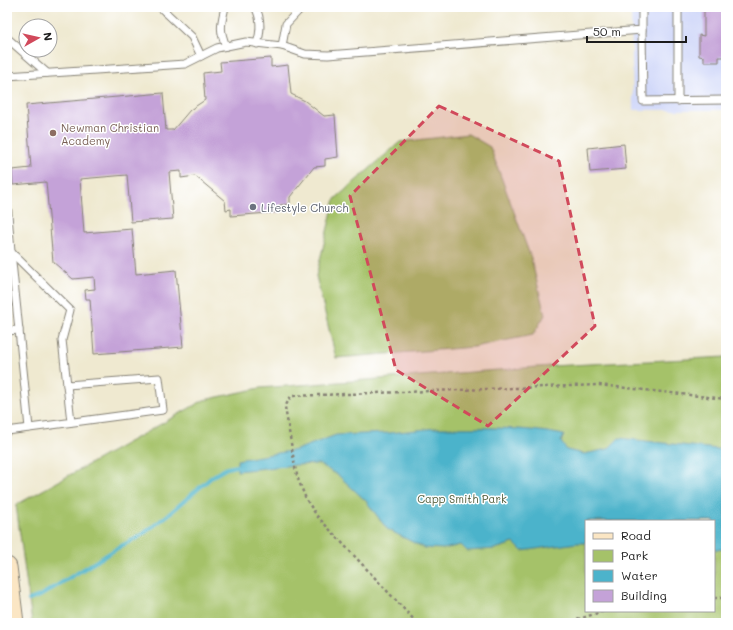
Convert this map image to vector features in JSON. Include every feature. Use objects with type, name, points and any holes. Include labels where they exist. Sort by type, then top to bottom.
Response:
[{"type":"main road","points":[[7,567],[14,623]]},
{"type":"lane","points":[[160,7],[192,37],[201,56]]},
{"type":"lane","points":[[225,7],[221,20],[221,34],[226,46]]},
{"type":"lane","points":[[255,7],[261,22],[257,44]]},
{"type":"lane","points":[[282,46],[286,24],[302,7]]},
{"type":"lane","points":[[642,7],[642,101],[726,100]]},
{"type":"lane","points":[[678,7],[678,100]]},
{"type":"lane","points":[[7,76],[185,64],[217,48],[246,42],[282,46],[305,54],[328,55],[642,30]]},
{"type":"lane","points":[[7,38],[47,73]]},
{"type":"lane","points":[[7,201],[9,252],[29,428]]},
{"type":"lane","points":[[9,252],[70,310],[62,340],[71,422]]},
{"type":"lane","points":[[7,332],[19,330]]},
{"type":"lane","points":[[7,431],[163,410],[159,378],[67,385]]},
{"type":"path","points":[[417,623],[317,516],[306,499],[295,467],[285,407],[291,396],[599,385],[726,399]]},
{"type":"path","points":[[715,598],[726,598]]},
{"type":"path","points":[[566,623],[601,612]]},
{"type":"highlighted area","points":[[439,106],[559,161],[595,326],[488,426],[396,370],[350,196]]},
{"type":"shaded area","points":[[631,7],[726,7],[726,110],[633,110]]},
{"type":"green space","points":[[468,134],[490,147],[531,258],[545,315],[533,335],[474,347],[336,358],[316,276],[335,199],[400,142]]},
{"type":"green space","name":"Capp Smith Park","points":[[726,357],[726,623],[32,623],[16,505],[204,400],[260,388],[551,366]]},
{"type":"water","points":[[436,428],[500,428],[532,430],[564,435],[561,442],[567,450],[584,454],[608,449],[619,438],[726,450],[726,550],[715,549],[715,520],[585,520],[585,543],[522,551],[514,543],[495,549],[467,551],[461,545],[443,549],[424,548],[387,529],[366,501],[339,476],[319,464],[237,471],[237,460],[296,450],[336,435],[389,433]]},
{"type":"building","points":[[704,8],[725,8],[724,57],[719,57],[719,62],[704,62],[704,57],[699,56],[699,35],[704,36]]},
{"type":"building","name":"Lifestyle Church","points":[[271,58],[271,67],[288,65],[291,94],[305,101],[324,116],[335,115],[338,157],[325,159],[325,166],[314,167],[290,197],[290,204],[280,205],[281,212],[231,216],[231,209],[226,210],[225,201],[195,176],[181,178],[181,171],[169,172],[173,219],[131,222],[127,175],[80,179],[84,233],[132,229],[136,274],[176,270],[183,347],[94,354],[90,299],[86,299],[85,290],[95,289],[94,277],[73,279],[53,262],[46,182],[13,185],[12,170],[31,168],[26,105],[163,93],[166,130],[173,130],[190,110],[205,100],[203,73],[221,71],[220,62]]},
{"type":"building","points":[[624,144],[626,169],[590,172],[588,148]]},
{"type":"waterway","points":[[29,600],[40,596],[121,546],[139,537],[168,515],[213,476],[227,468],[242,465]]},
{"type":"place","name":"Newman Christian Academy","points":[[53,133]]},
{"type":"place","name":"Lifestyle Church","points":[[253,207]]}]
